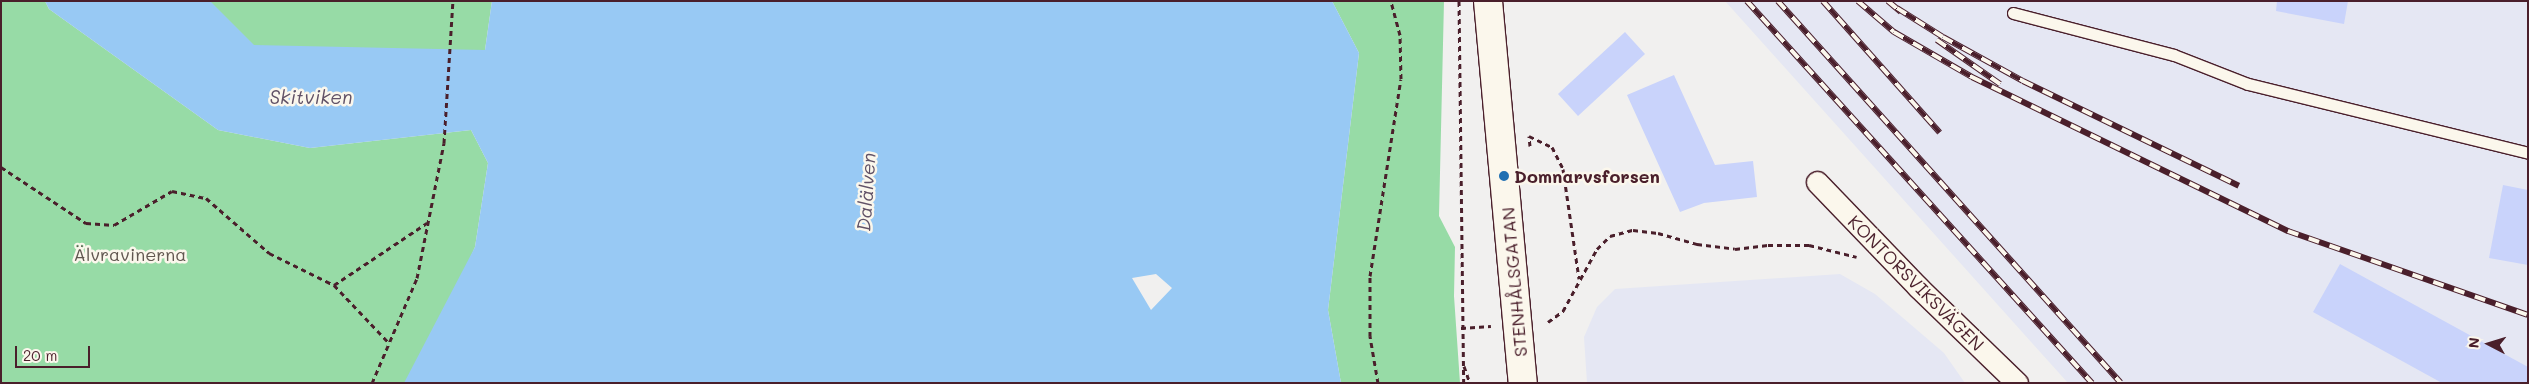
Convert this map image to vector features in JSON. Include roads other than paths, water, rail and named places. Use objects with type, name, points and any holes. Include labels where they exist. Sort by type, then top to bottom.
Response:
[{"type":"street","name":"STENHÅLSGATAN","points":[[1488,1],[1522,383]]},
{"type":"street","name":"KONTORSVIKSVÄGEN","points":[[1816,182],[1918,288],[2017,383]]},
{"type":"lane","points":[[2013,13],[2174,55],[2248,84],[2528,153]]},
{"type":"water","points":[[45,1],[210,1],[254,45],[485,50],[492,1],[1332,1],[1359,53],[1328,310],[1341,383],[404,383],[475,247],[488,163],[471,130],[310,148],[218,130],[49,9]],"holes":[[[1156,274],[1172,288],[1151,310],[1132,278]]]},
{"type":"railway","points":[[1747,1],[2092,383]]},
{"type":"railway","points":[[1778,1],[2121,383]]},
{"type":"railway","points":[[1823,1],[1940,133]]},
{"type":"railway","points":[[1858,1],[1894,32],[1972,77],[2288,231],[2528,315]]},
{"type":"railway","points":[[1888,1],[1901,12]]},
{"type":"railway","points":[[1897,8],[1943,37],[2023,81],[2239,186]]},
{"type":"railway","points":[[1937,40],[2000,84]]},
{"type":"place","name":"Domnarvsforsen","points":[[1504,176]]},
{"type":"water label","name":"Skitviken","points":[[311,97]]},
{"type":"water label","name":"Dalälven","points":[[866,192]]},
{"type":"park label","name":"Älvravinerna","points":[[130,254]]}]
